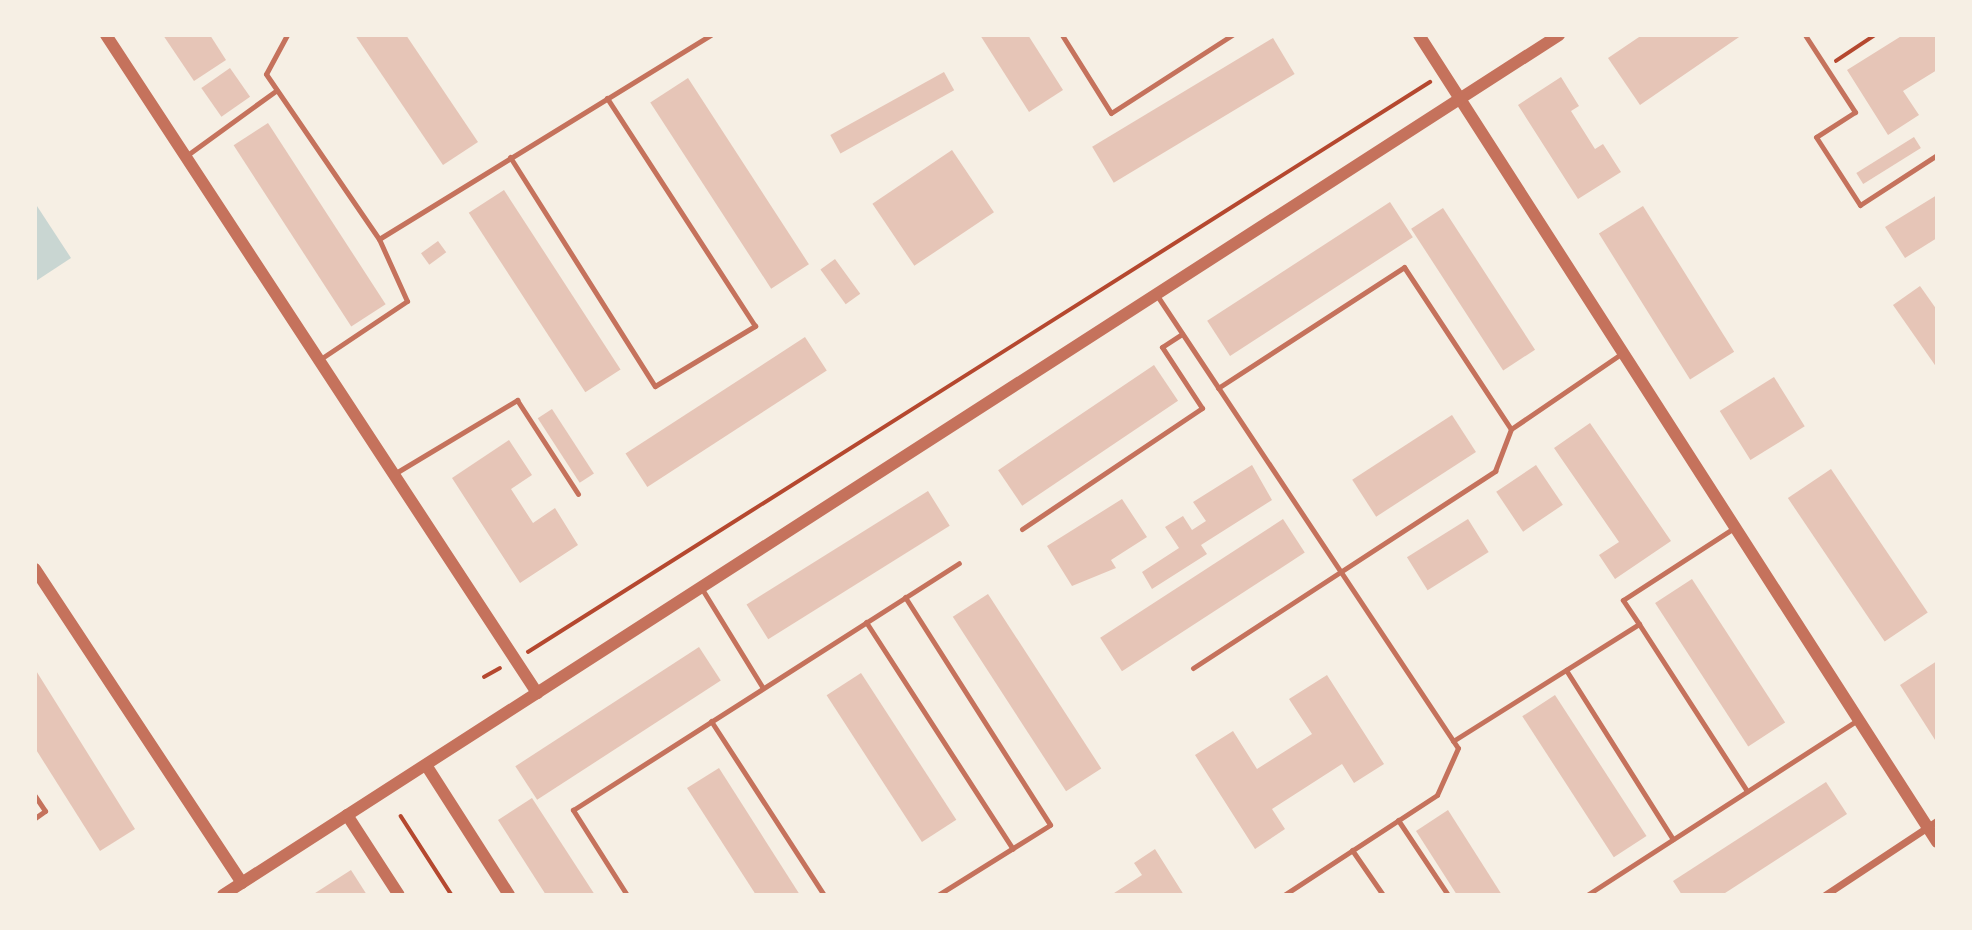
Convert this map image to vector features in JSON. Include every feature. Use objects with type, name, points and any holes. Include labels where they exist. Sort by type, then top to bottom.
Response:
[{"type":"street","points":[[106,35],[537,693]]},
{"type":"street","points":[[1419,35],[1457,100],[1858,720],[1932,824],[1937,842]]},
{"type":"street","points":[[223,895],[1559,35]]},
{"type":"street","points":[[37,576],[242,883]]},
{"type":"street","points":[[426,765],[509,895]]},
{"type":"street","points":[[346,815],[399,895]]},
{"type":"street","points":[[1825,895],[1932,824]]},
{"type":"lane","points":[[287,35],[266,74],[379,239],[407,301],[319,360]]},
{"type":"lane","points":[[379,239],[711,35]]},
{"type":"lane","points":[[1062,35],[1111,113],[1232,35]]},
{"type":"lane","points":[[1805,35],[1854,112],[1816,137],[1860,205],[1937,155]]},
{"type":"lane","points":[[186,156],[277,90]]},
{"type":"lane","points":[[510,157],[656,386],[755,326],[607,98]]},
{"type":"lane","points":[[1218,388],[1404,267],[1511,429]]},
{"type":"lane","points":[[1156,295],[1458,748],[1437,794],[1284,895]]},
{"type":"lane","points":[[1022,529],[1202,408],[1162,348],[1182,334]]},
{"type":"lane","points":[[1193,668],[1495,471],[1511,429],[1621,354]]},
{"type":"lane","points":[[394,474],[517,400],[578,494]]},
{"type":"lane","points":[[1734,528],[1623,600],[1747,792]]},
{"type":"lane","points":[[627,895],[573,810],[959,563]]},
{"type":"lane","points":[[701,588],[763,688]]},
{"type":"lane","points":[[905,597],[1050,825],[938,895]]},
{"type":"lane","points":[[866,622],[1013,849]]},
{"type":"lane","points":[[1453,741],[1639,624]]},
{"type":"lane","points":[[1566,670],[1673,839]]},
{"type":"lane","points":[[1587,895],[1858,720]]},
{"type":"lane","points":[[711,721],[824,895]]},
{"type":"lane","points":[[35,796],[45,811],[35,818]]},
{"type":"lane","points":[[1398,820],[1448,895]]},
{"type":"lane","points":[[1352,850],[1383,895]]},
{"type":"path","points":[[1826,67],[1875,35]]},
{"type":"path","points":[[484,677],[516,660],[1442,75]]},
{"type":"path","points":[[401,816],[452,895]]},
{"type":"shaded area","points":[[35,203],[71,258],[36,281],[35,279]]},
{"type":"building","points":[[163,35],[210,35],[226,60],[194,81]]},
{"type":"building","points":[[355,35],[406,35],[478,142],[443,165]]},
{"type":"building","points":[[980,35],[1028,35],[1063,90],[1029,112]]},
{"type":"building","points":[[1642,35],[1742,35],[1640,105],[1608,58]]},
{"type":"building","points":[[1903,35],[1937,35],[1937,70],[1903,91],[1919,115],[1888,135],[1847,70]]},
{"type":"building","points":[[1273,38],[1295,74],[1114,183],[1092,147]]},
{"type":"building","points":[[230,68],[250,97],[221,117],[201,88]]},
{"type":"building","points":[[944,72],[954,90],[840,153],[830,135]]},
{"type":"building","points":[[1561,77],[1579,106],[1571,111],[1595,149],[1603,144],[1621,172],[1578,199],[1518,105]]},
{"type":"building","points":[[688,78],[809,264],[771,289],[650,103]]},
{"type":"building","points":[[268,123],[386,304],[351,326],[234,145]]},
{"type":"building","points":[[1914,137],[1921,148],[1863,184],[1856,173]]},
{"type":"building","points":[[952,150],[994,212],[914,266],[872,204]]},
{"type":"building","points":[[504,190],[621,369],[585,392],[469,213]]},
{"type":"building","points":[[1937,195],[1937,238],[1905,258],[1885,227]]},
{"type":"building","points":[[1390,202],[1413,237],[1230,356],[1207,321]]},
{"type":"building","points":[[1643,206],[1734,352],[1690,379],[1599,234]]},
{"type":"building","points":[[1443,208],[1535,350],[1503,370],[1411,229]]},
{"type":"building","points":[[438,241],[446,252],[429,265],[421,253]]},
{"type":"building","points":[[835,259],[860,294],[846,304],[820,270]]},
{"type":"building","points":[[1920,286],[1937,310],[1937,368],[1893,305]]},
{"type":"building","points":[[805,337],[827,371],[647,487],[626,454]]},
{"type":"building","points":[[1154,365],[1178,401],[1022,506],[998,470]]},
{"type":"building","points":[[1774,377],[1805,426],[1750,460],[1720,411]]},
{"type":"building","points":[[552,409],[594,474],[580,483],[538,418]]},
{"type":"building","points":[[1452,415],[1476,452],[1376,517],[1352,480]]},
{"type":"building","points":[[1590,423],[1671,541],[1615,579],[1599,555],[1619,542],[1554,448]]},
{"type":"building","points":[[509,440],[532,475],[511,489],[533,523],[555,508],[578,545],[520,583],[452,478]]},
{"type":"building","points":[[1252,465],[1272,500],[1201,545],[1207,554],[1152,589],[1142,572],[1179,548],[1165,527],[1183,516],[1192,530],[1206,521],[1193,502]]},
{"type":"building","points":[[1536,465],[1563,505],[1523,532],[1496,492]]},
{"type":"building","points":[[1831,469],[1928,612],[1885,642],[1788,498]]},
{"type":"building","points":[[928,491],[950,526],[768,639],[747,604]]},
{"type":"building","points":[[1122,499],[1147,537],[1111,560],[1116,568],[1072,586],[1047,546]]},
{"type":"building","points":[[1283,519],[1305,553],[1122,671],[1100,638]]},
{"type":"building","points":[[1468,519],[1489,552],[1428,590],[1407,557]]},
{"type":"building","points":[[1692,579],[1785,722],[1748,746],[1655,603]]},
{"type":"building","points":[[988,594],[1101,768],[1066,791],[953,617]]},
{"type":"building","points":[[699,647],[721,681],[537,800],[515,766]]},
{"type":"building","points":[[1937,661],[1937,743],[1900,685]]},
{"type":"building","points":[[35,669],[135,829],[100,851],[35,748]]},
{"type":"building","points":[[861,673],[956,820],[922,842],[827,695]]},
{"type":"building","points":[[1327,675],[1384,764],[1354,783],[1342,764],[1272,809],[1285,829],[1255,849],[1195,755],[1233,731],[1257,769],[1312,734],[1289,699]]},
{"type":"building","points":[[1555,695],[1646,836],[1614,857],[1522,716]]},
{"type":"building","points":[[719,768],[800,895],[756,895],[687,788]]},
{"type":"building","points":[[1826,782],[1847,814],[1722,895],[1682,895],[1673,881]]},
{"type":"building","points":[[532,798],[595,895],[546,895],[498,820]]},
{"type":"building","points":[[1448,810],[1502,895],[1457,895],[1416,831]]},
{"type":"building","points":[[1155,849],[1184,895],[1111,895],[1142,875],[1134,863]]},
{"type":"building","points":[[351,870],[367,895],[312,895]]}]
